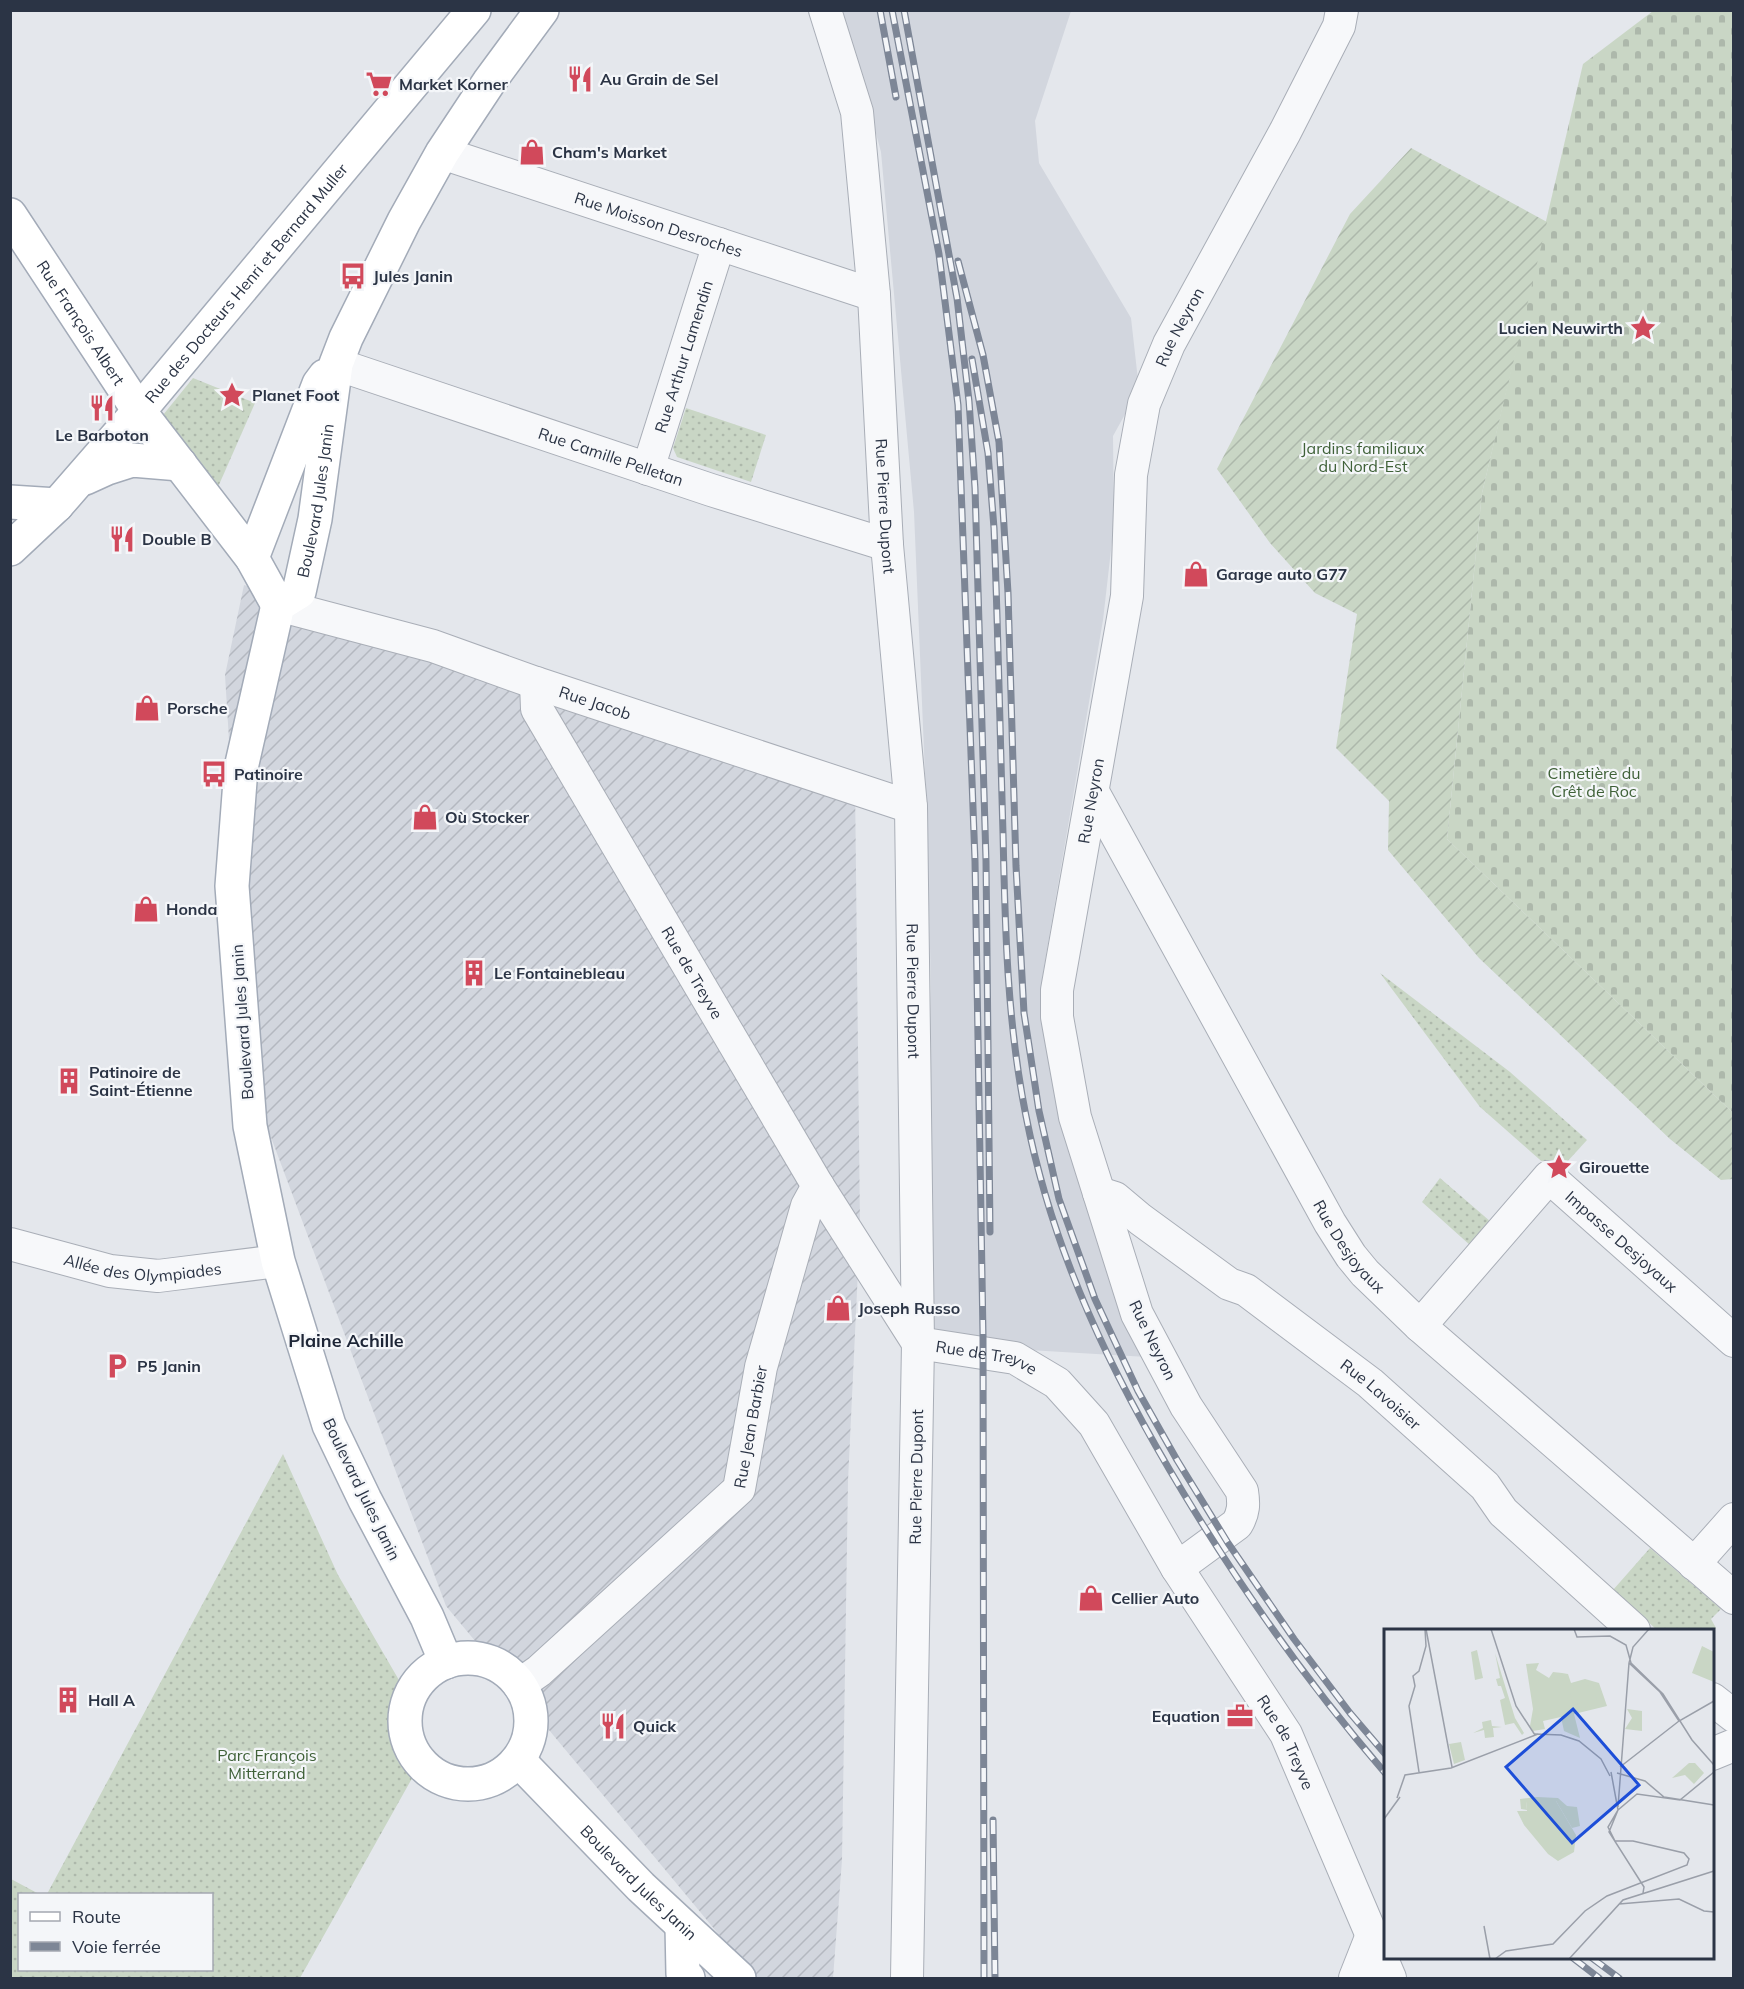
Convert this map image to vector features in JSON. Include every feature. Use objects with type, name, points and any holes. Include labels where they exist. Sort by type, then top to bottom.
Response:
[{"type":"main road","name":"Rue des Docteurs Henri et Bernard Muller","points":[[10,549],[67,493],[139,411],[474,10]]},
{"type":"main road","name":"Boulevard Jules Janin","points":[[446,1662],[427,1617],[365,1500],[329,1425],[278,1261],[250,1125],[232,886],[241,768],[278,605],[299,592],[315,519],[336,364],[346,338],[404,221],[442,153],[489,82],[542,10]]},
{"type":"main road","name":"Rue François Albert","points":[[10,215],[139,411],[252,558],[278,605]]},
{"type":"main road","name":"Boulevard Jules Janin","points":[[252,558],[319,384],[336,364]]},
{"type":"main road","points":[[10,502],[67,493],[107,468],[132,460],[180,464]]},
{"type":"main road","points":[[466,1658],[486,1661],[505,1670],[519,1685],[528,1703],[531,1722],[527,1742],[518,1760],[508,1770],[477,1784],[457,1783],[438,1776],[421,1764],[410,1746],[405,1726],[406,1706],[415,1687],[428,1672],[446,1662],[466,1658]]},
{"type":"main road","name":"Boulevard Jules Janin","points":[[518,1760],[641,1887],[738,1978]]},
{"type":"main road","points":[[682,1926],[683,1974],[688,1978]]},
{"type":"street","name":"Rue Pierre Dupont","points":[[825,10],[857,112],[874,295],[887,545],[911,807],[918,1343],[907,1978]]},
{"type":"street","name":"Rue Neyron","points":[[1177,1568],[1237,1524],[1243,1515],[1242,1491],[1186,1406],[1137,1314],[1075,1117],[1057,1017],[1056,990],[1127,596],[1131,475],[1144,404],[1169,344],[1285,132],[1339,26],[1342,10]]},
{"type":"street","name":"Rue Moisson Desroches","points":[[442,153],[874,295]]},
{"type":"street","name":"Rue Arthur Lamendin","points":[[648,469],[719,244]]},
{"type":"street","name":"Rue Camille Pelletan","points":[[336,364],[648,469],[887,545]]},
{"type":"street","name":"Rue Jacob","points":[[278,605],[433,646],[536,683],[911,807]]},
{"type":"street","name":"Rue de Treyve","points":[[536,683],[537,709],[818,1186],[918,1343],[1016,1358],[1057,1383],[1094,1424],[1177,1568],[1286,1734],[1379,1932],[1384,1953]]},
{"type":"street","name":"Rue Desjoyaux","points":[[1093,792],[1351,1256],[1377,1287],[1420,1326],[1734,1598]]},
{"type":"street","name":"Impasse Desjoyaux","points":[[1420,1326],[1549,1177],[1734,1341]]},
{"type":"street","name":"Rue Jean Barbier","points":[[519,1685],[539,1671],[739,1489],[761,1367],[807,1206],[818,1186]]},
{"type":"street","name":"Rue Lavoisier","points":[[1099,1193],[1114,1198],[1229,1284],[1246,1290],[1370,1383],[1485,1486],[1503,1512],[1633,1629]]},
{"type":"street","name":"Allée des Olympiades","points":[[10,1244],[110,1271],[158,1276],[278,1261]]},
{"type":"street","points":[[1694,1564],[1734,1519]]},
{"type":"street","points":[[1714,1700],[1734,1716]]},
{"type":"street","points":[[1714,1754],[1734,1745]]},
{"type":"street","points":[[1355,1978],[1379,1932]]},
{"type":"street","name":"Rue de Treyve","points":[[1385,1959],[1390,1978]]},
{"type":"shaded area","points":[[843,11],[1071,11],[1035,121],[1039,163],[1131,318],[1139,389],[1113,436],[1114,524],[1103,620],[1042,979],[1147,1357],[927,1344],[931,988],[927,822],[914,512],[881,152]]},
{"type":"shaded area","points":[[244,585],[855,783],[860,1228],[848,1481],[842,1860],[833,1978],[755,1978],[446,1606],[250,1081],[225,675]]},
{"type":"green space","name":"Cimetière du Crêt de Roc","points":[[1653,11],[1733,11],[1733,1113],[1447,839],[1482,493],[1583,64]]},
{"type":"green space","name":"Jardins familiaux du Nord-Est","points":[[1411,148],[1547,222],[1482,493],[1447,839],[1733,1113],[1733,1179],[1721,1180],[1670,1139],[1479,958],[1388,850],[1389,801],[1336,748],[1357,614],[1315,593],[1270,543],[1217,469],[1350,214]]},
{"type":"green space","points":[[193,378],[255,403],[218,487],[163,415]]},
{"type":"green space","points":[[686,408],[766,435],[751,482],[677,457],[673,448]]},
{"type":"green space","points":[[1380,973],[1510,1072],[1587,1140],[1556,1174],[1480,1107]]},
{"type":"green space","points":[[1440,1178],[1491,1222],[1471,1246],[1422,1202]]},
{"type":"green space","name":"Parc François Mitterrand","points":[[283,1454],[338,1575],[403,1687],[399,1738],[415,1773],[300,1978],[11,1978],[11,1879],[37,1893],[18,1893],[18,1971],[213,1971],[213,1893],[48,1893]]},
{"type":"green space","points":[[1650,1548],[1721,1609],[1711,1619],[1716,1628],[1714,1630],[1656,1629],[1613,1590]]},
{"type":"railway","points":[[880,10],[896,97]]},
{"type":"railway","points":[[892,10],[939,254],[958,405],[975,861],[983,1335],[984,1978]]},
{"type":"railway","points":[[904,10],[957,298],[969,401],[975,488],[986,861],[990,1232]]},
{"type":"railway","points":[[958,261],[983,355],[999,442],[1008,593],[1016,866],[1024,1013],[1039,1111],[1059,1199],[1095,1299],[1138,1391],[1177,1460],[1228,1543],[1294,1639],[1350,1713],[1384,1753]]},
{"type":"railway","points":[[972,359],[988,453],[994,528],[1005,904],[1011,1010],[1026,1116],[1052,1217],[1069,1265],[1109,1358],[1184,1494],[1230,1567],[1279,1638],[1384,1772]]},
{"type":"railway","points":[[993,1820],[995,1978]]},
{"type":"railway","points":[[1574,1959],[1599,1978]]},
{"type":"railway","points":[[1593,1959],[1619,1978]]},
{"type":"place","name":"Au Grain de Sel","points":[[580,79]]},
{"type":"place","name":"Market Korner","points":[[379,84]]},
{"type":"place","name":"Cham's Market","points":[[532,152]]},
{"type":"place","name":"Jules Janin","points":[[353,276]]},
{"type":"place","name":"Lucien Neuwirth","points":[[1643,328]]},
{"type":"place","name":"Planet Foot","points":[[232,395]]},
{"type":"place","name":"Le Barboton","points":[[102,408]]},
{"type":"place","name":"Double B","points":[[122,539]]},
{"type":"place","name":"Garage auto G77","points":[[1196,574]]},
{"type":"place","name":"Porsche","points":[[147,708]]},
{"type":"place","name":"Patinoire","points":[[214,774]]},
{"type":"place","name":"Où Stocker","points":[[425,817]]},
{"type":"place","name":"Honda","points":[[146,909]]},
{"type":"place","name":"Le Fontainebleau","points":[[474,973]]},
{"type":"place","name":"Patinoire de Saint-Étienne","points":[[69,1081]]},
{"type":"place","name":"Girouette","points":[[1559,1167]]},
{"type":"place","name":"Joseph Russo","points":[[838,1308]]},
{"type":"place","name":"P5 Janin","points":[[117,1366]]},
{"type":"place","name":"Cellier Auto","points":[[1091,1598]]},
{"type":"place","name":"Hall A","points":[[68,1700]]},
{"type":"place","name":"Equation","points":[[1240,1716]]},
{"type":"place","name":"Quick","points":[[613,1726]]},
{"type":"district","name":"Plaine Achille","points":[[346,1341]]}]
